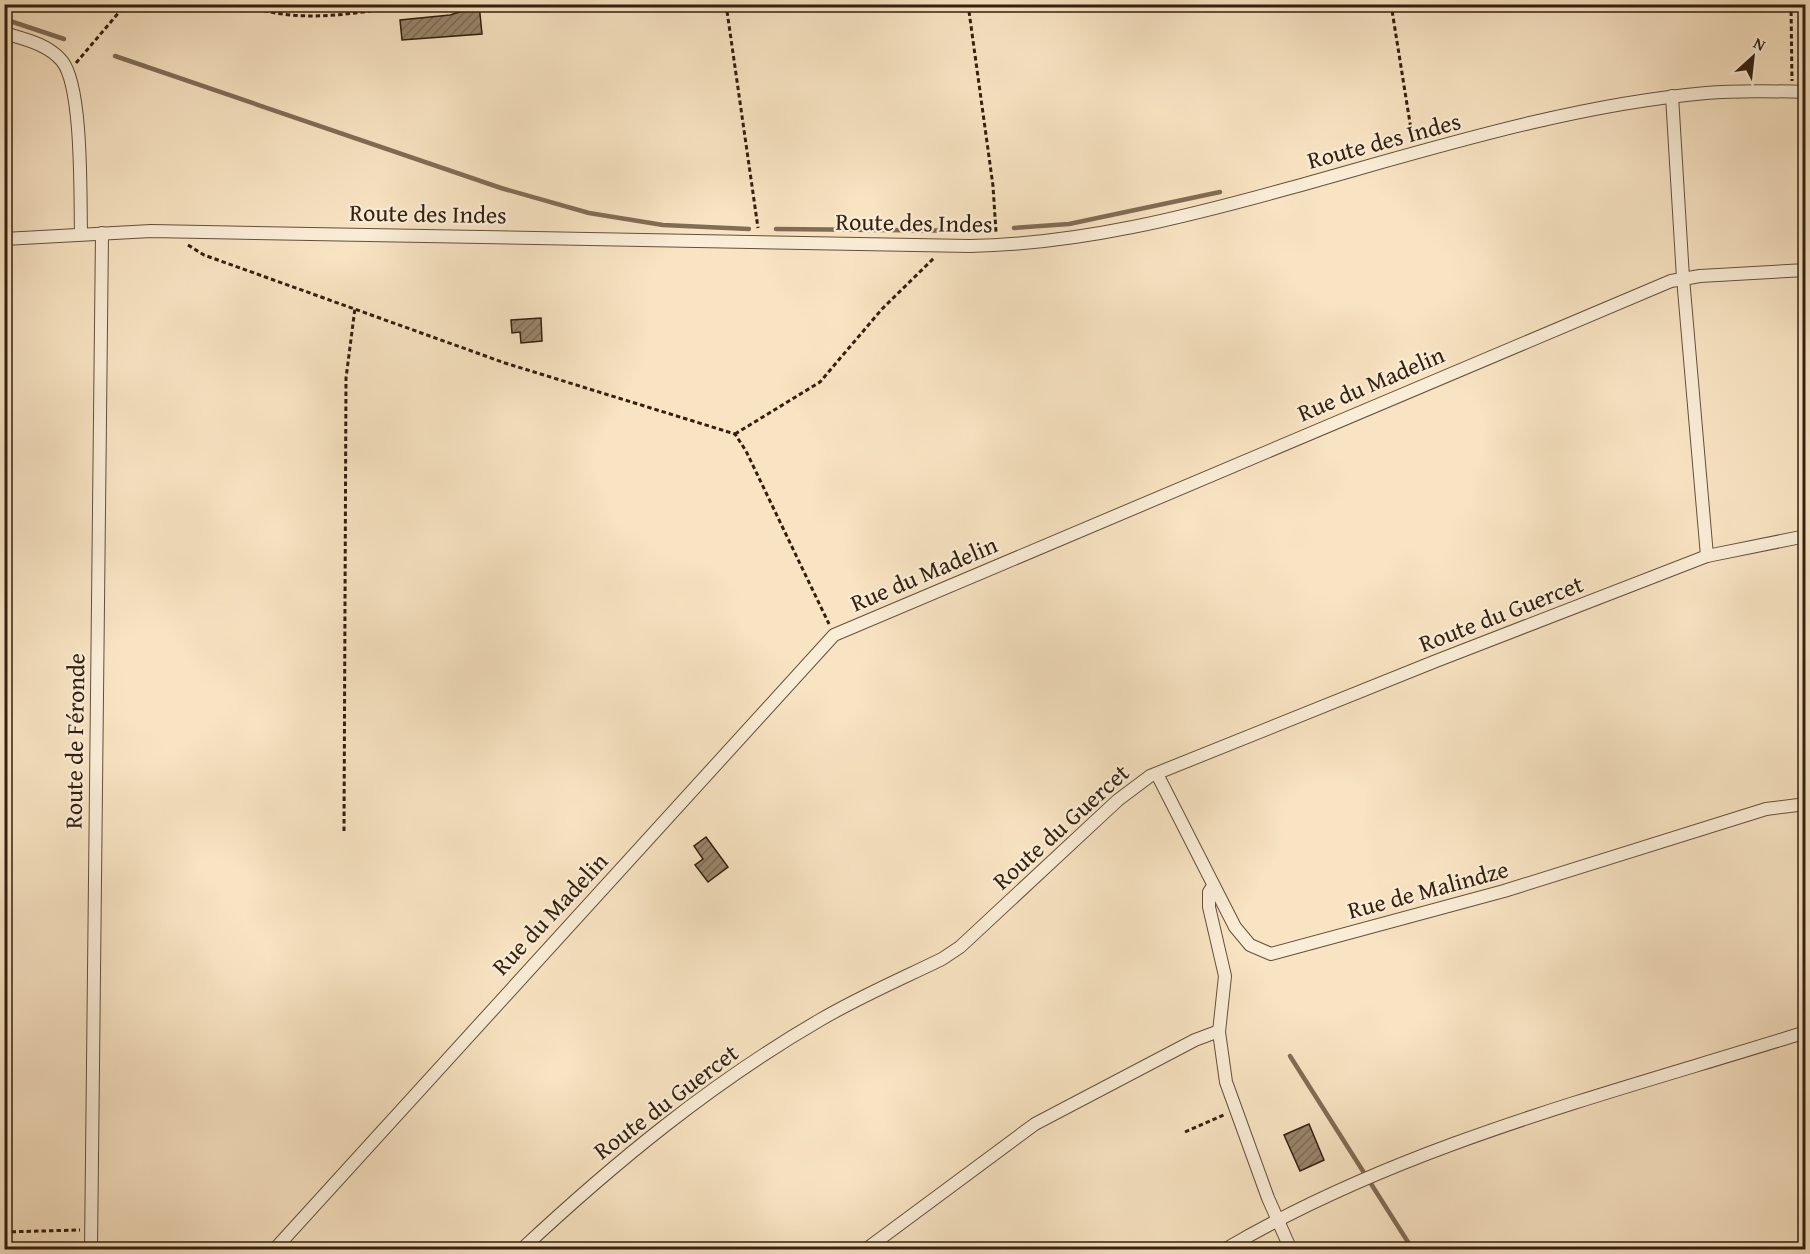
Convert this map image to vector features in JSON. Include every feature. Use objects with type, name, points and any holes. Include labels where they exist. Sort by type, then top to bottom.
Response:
[{"type":"street","points":[[4,33],[50,50],[67,70],[73,85],[81,234]]},
{"type":"street","name":"Route des Indes","points":[[4,239],[175,231],[996,245],[1076,238],[1145,225],[1552,119],[1672,96],[1709,92],[1806,92]]},
{"type":"street","points":[[1672,96],[1683,278],[1707,556]]},
{"type":"street","name":"Route de Féronde","points":[[91,1250],[102,233]]},
{"type":"street","name":"Rue du Madelin","points":[[274,1250],[834,635],[1650,289],[1683,278],[1806,270]]},
{"type":"street","name":"Route du Guercet","points":[[521,1250],[626,1156],[732,1077],[818,1021],[942,959],[960,946],[1119,800],[1157,774],[1707,556],[1806,536]]},
{"type":"street","name":"Rue de Malindze","points":[[1157,774],[1226,912],[1246,941],[1260,951],[1277,953],[1504,891],[1766,809],[1806,804]]},
{"type":"street","points":[[1213,886],[1209,892],[1209,907],[1225,976],[1219,1031],[1224,1072],[1236,1109],[1291,1250]]},
{"type":"street","points":[[865,1250],[1035,1124],[1101,1088],[1219,1031]]},
{"type":"street","points":[[1224,1250],[1278,1219],[1374,1175],[1517,1122],[1806,1032]]},
{"type":"path","points":[[67,70],[81,58],[126,4]]},
{"type":"path","points":[[242,4],[273,14],[306,18],[411,4]]},
{"type":"path","points":[[726,4],[760,242]]},
{"type":"path","points":[[968,4],[993,186],[996,245]]},
{"type":"path","points":[[1391,4],[1408,123],[1416,154]]},
{"type":"path","points":[[1791,4],[1792,92]]},
{"type":"path","points":[[175,231],[183,242],[204,255],[505,363],[735,434],[746,451],[834,635]]},
{"type":"path","points":[[735,434],[820,382],[882,309],[930,263],[938,252],[938,245]]},
{"type":"path","points":[[344,831],[346,378],[355,308]]},
{"type":"path","points":[[1185,1132],[1236,1109]]},
{"type":"path","points":[[4,1232],[91,1230]]},
{"type":"building","points":[[462,4],[479,4],[482,34],[402,40],[400,20],[450,15],[463,11]]},
{"type":"building","points":[[541,318],[542,341],[521,343],[520,332],[512,333],[511,320]]},
{"type":"building","points":[[706,837],[728,867],[708,882],[695,865],[703,859],[694,846]]},
{"type":"building","points":[[1309,1124],[1324,1160],[1300,1171],[1284,1135]]},
{"type":"waterway","points":[[4,19],[64,39]]},
{"type":"waterway","points":[[115,56],[501,188],[589,213],[663,225],[749,229]]},
{"type":"waterway","points":[[1014,228],[1069,224],[1220,192]]},
{"type":"waterway","points":[[776,229],[984,231]]},
{"type":"waterway","points":[[1290,1056],[1413,1250]]}]
